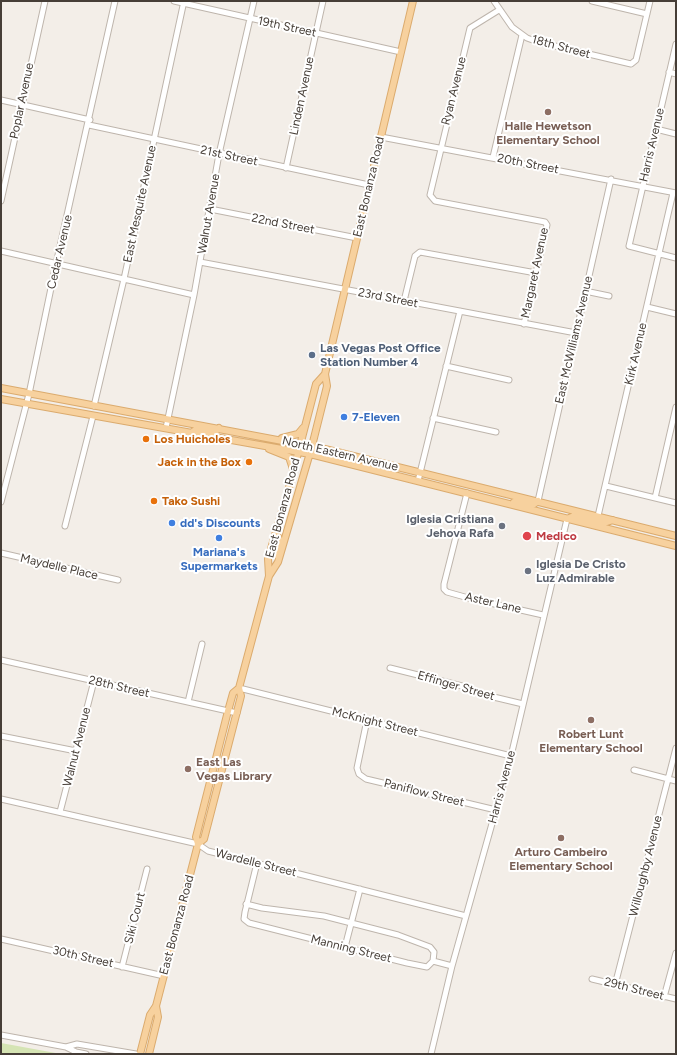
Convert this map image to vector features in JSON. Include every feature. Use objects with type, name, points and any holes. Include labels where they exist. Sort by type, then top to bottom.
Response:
[{"type":"main road","name":"East Bonanza Road","points":[[198,844],[204,839],[237,714],[241,696],[239,688],[269,576],[278,562],[310,454],[327,386],[325,374],[344,290],[413,1]]},
{"type":"main road","name":"East Bonanza Road","points":[[269,576],[268,559],[293,475],[316,384],[325,374]]},
{"type":"main road","name":"North Eastern Avenue","points":[[1,388],[312,446],[676,536]]},
{"type":"main road","name":"North Eastern Avenue","points":[[1,399],[310,454],[676,546]]},
{"type":"main road","points":[[278,439],[298,434],[307,419]]},
{"type":"main road","points":[[191,433],[197,429],[215,432],[219,428]]},
{"type":"main road","points":[[261,445],[289,457],[293,465],[293,475]]},
{"type":"main road","points":[[495,500],[534,504],[538,501]]},
{"type":"main road","points":[[567,519],[574,516],[604,523],[613,520]]},
{"type":"main road","points":[[276,533],[279,539],[278,562]]},
{"type":"main road","name":"East Bonanza Road","points":[[140,1054],[150,1015],[156,1006],[198,844],[196,837],[228,711],[233,693],[239,688]]},
{"type":"main road","name":"East Bonanza Road","points":[[148,1054],[158,1017],[156,1006]]},
{"type":"street","name":"Poplar Avenue","points":[[1,201],[21,104],[45,1]]},
{"type":"street","name":"Cedar Avenue","points":[[1,502],[27,404],[56,264],[89,123],[115,1]]},
{"type":"street","name":"19th Street","points":[[174,1],[401,52]]},
{"type":"street","name":"Walnut Avenue","points":[[166,428],[194,295],[220,154],[254,1]]},
{"type":"street","name":"Linden Avenue","points":[[286,168],[323,1]]},
{"type":"street","points":[[494,1],[499,10]]},
{"type":"street","points":[[592,1],[647,14],[650,1]]},
{"type":"street","name":"East Mesquite Avenue","points":[[94,406],[124,279],[183,2]]},
{"type":"street","name":"18th Street","points":[[499,10],[512,27],[522,35],[538,42],[631,64],[634,63],[647,14]]},
{"type":"street","name":"Ryan Avenue","points":[[499,10],[470,28],[430,195],[435,201],[545,222]]},
{"type":"street","points":[[493,157],[522,35]]},
{"type":"street","name":"Harris Avenue","points":[[659,254],[629,246],[676,44]]},
{"type":"street","points":[[669,72],[676,74]]},
{"type":"street","name":"21st Street","points":[[1,100],[21,104],[153,140],[369,185]]},
{"type":"street","points":[[656,130],[676,134]]},
{"type":"street","name":"20th Street","points":[[381,137],[493,157],[675,193]]},
{"type":"street","name":"East McWilliams Avenue","points":[[538,501],[611,180]]},
{"type":"street","name":"Kirk Avenue","points":[[598,516],[646,306],[675,193]]},
{"type":"street","name":"22nd Street","points":[[210,209],[357,238]]},
{"type":"street","name":"Margaret Avenue","points":[[524,324],[547,225],[545,222]]},
{"type":"street","points":[[1,251],[194,295]]},
{"type":"street","points":[[404,301],[415,256],[420,252],[536,273]]},
{"type":"street","points":[[659,254],[676,258]]},
{"type":"street","name":"23rd Street","points":[[200,262],[576,333]]},
{"type":"street","points":[[585,292],[609,296]]},
{"type":"street","points":[[646,306],[676,314]]},
{"type":"street","points":[[418,481],[460,311]]},
{"type":"street","points":[[446,366],[509,380]]},
{"type":"street","points":[[655,498],[676,407]]},
{"type":"street","points":[[65,526],[93,416]]},
{"type":"street","points":[[433,418],[496,432]]},
{"type":"street","points":[[606,486],[676,503]]},
{"type":"street","name":"Aster Lane","points":[[467,493],[444,589],[447,592],[472,599],[543,615]]},
{"type":"street","name":"Harris Avenue","points":[[431,1054],[452,966],[511,756],[543,615],[567,519]]},
{"type":"street","name":"Maydelle Place","points":[[1,553],[118,580]]},
{"type":"street","points":[[188,702],[202,644]]},
{"type":"street","name":"28th Street","points":[[1,660],[237,714]]},
{"type":"street","name":"Effinger Street","points":[[390,668],[462,686],[481,694],[523,704]]},
{"type":"street","name":"Walnut Avenue","points":[[60,812],[94,681]]},
{"type":"street","name":"McKnight Street","points":[[239,688],[511,756]]},
{"type":"street","name":"Paniflow Street","points":[[367,720],[357,768],[359,774],[366,779],[496,810]]},
{"type":"street","points":[[1,736],[76,751]]},
{"type":"street","name":"Willoughby Avenue","points":[[615,985],[676,748]]},
{"type":"street","points":[[634,770],[676,781]]},
{"type":"street","name":"Wardelle Street","points":[[1,799],[198,844],[208,851],[466,916]]},
{"type":"street","points":[[257,863],[246,904],[262,908],[324,916],[398,935],[430,947],[434,952],[433,961]]},
{"type":"street","name":"Siki Court","points":[[122,966],[147,869]]},
{"type":"street","points":[[345,947],[360,889]]},
{"type":"street","name":"Manning Street","points":[[246,904],[244,919],[249,923],[427,967],[433,961],[452,966]]},
{"type":"street","name":"30th Street","points":[[1,939],[164,976]]},
{"type":"street","points":[[664,997],[676,953]]},
{"type":"street","name":"29th Street","points":[[592,979],[676,999]]},
{"type":"street","points":[[1,1035],[66,1047],[76,1052],[86,1054]]},
{"type":"street","points":[[66,1047],[77,1044],[136,1054]]},
{"type":"green space","points":[[1,1043],[61,1054],[1,1054]]},
{"type":"place","name":"Halle Hewetson Elementary School","points":[[548,112]]},
{"type":"place","name":"Las Vegas Post Office Station Number 4","points":[[312,355]]},
{"type":"place","name":"7-Eleven","points":[[344,417]]},
{"type":"place","name":"Los Huicholes","points":[[146,439]]},
{"type":"place","name":"Jack in the Box","points":[[249,462]]},
{"type":"place","name":"Tako Sushi","points":[[154,501]]},
{"type":"place","name":"dd's Discounts","points":[[172,523]]},
{"type":"place","name":"Iglesia Cristiana Jehova Rafa","points":[[502,526]]},
{"type":"place","name":"Medico","points":[[527,536]]},
{"type":"place","name":"Mariana's Supermarkets","points":[[219,538]]},
{"type":"place","name":"Iglesia De Cristo Luz Admirable","points":[[528,571]]},
{"type":"place","name":"Robert Lunt Elementary School","points":[[591,720]]},
{"type":"place","name":"East Las Vegas Library","points":[[188,769]]},
{"type":"place","name":"Arturo Cambeiro Elementary School","points":[[561,838]]}]
